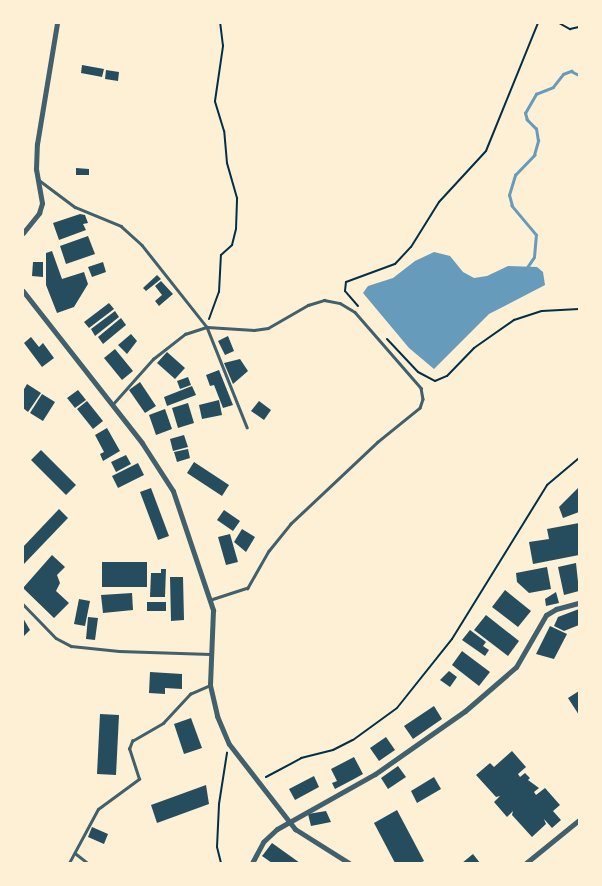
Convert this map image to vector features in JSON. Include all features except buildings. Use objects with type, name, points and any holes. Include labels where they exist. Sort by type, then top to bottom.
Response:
[{"type":"street","points":[[23,233],[39,213],[42,194],[37,144],[57,23]]},
{"type":"street","points":[[23,291],[173,491],[210,600],[213,621],[210,685],[229,744],[288,821],[304,836],[349,863]]},
{"type":"street","points":[[252,863],[263,842],[288,821],[375,774],[458,717],[516,667],[545,615],[555,609],[579,603]]},
{"type":"street","points":[[526,863],[579,820]]},
{"type":"lane","points":[[39,180],[75,207],[129,231],[207,327],[247,427]]},
{"type":"lane","points":[[111,405],[165,348],[185,334],[207,327],[263,329],[316,302],[340,303],[363,320],[413,374],[422,388],[424,399],[415,412],[377,442],[291,524],[269,551],[248,588],[240,593],[210,600]]},
{"type":"lane","points":[[23,604],[55,638],[71,646],[119,651],[211,654]]},
{"type":"lane","points":[[69,863],[98,809],[139,779],[129,749],[132,741],[163,723],[194,691],[210,685]]},
{"type":"lane","points":[[75,853],[88,863]]},
{"type":"path","points":[[207,327],[219,292],[221,255],[232,245],[236,229],[237,198],[231,183],[224,131],[215,101],[223,46],[220,23]]},
{"type":"path","points":[[363,312],[345,291],[346,282],[395,264],[411,247],[439,202],[486,151],[538,23]]},
{"type":"path","points":[[559,23],[570,29],[579,27]]},
{"type":"path","points":[[384,335],[418,372],[435,381],[447,376],[474,348],[514,320],[542,311],[579,309]]},
{"type":"path","points":[[266,777],[301,758],[333,750],[353,740],[397,708],[452,639],[547,485],[579,458]]},
{"type":"path","points":[[221,863],[217,847],[219,804],[229,744]]},
{"type":"water","points":[[434,252],[450,256],[463,272],[474,278],[487,276],[508,266],[537,267],[543,272],[545,285],[489,314],[434,369],[409,348],[363,293],[368,286],[393,278],[415,261]]},
{"type":"waterway","points":[[526,269],[534,257],[536,235],[512,206],[509,195],[515,175],[534,155],[538,141],[536,129],[527,120],[525,113],[536,94],[553,87],[563,74],[571,71],[579,75]]}]
